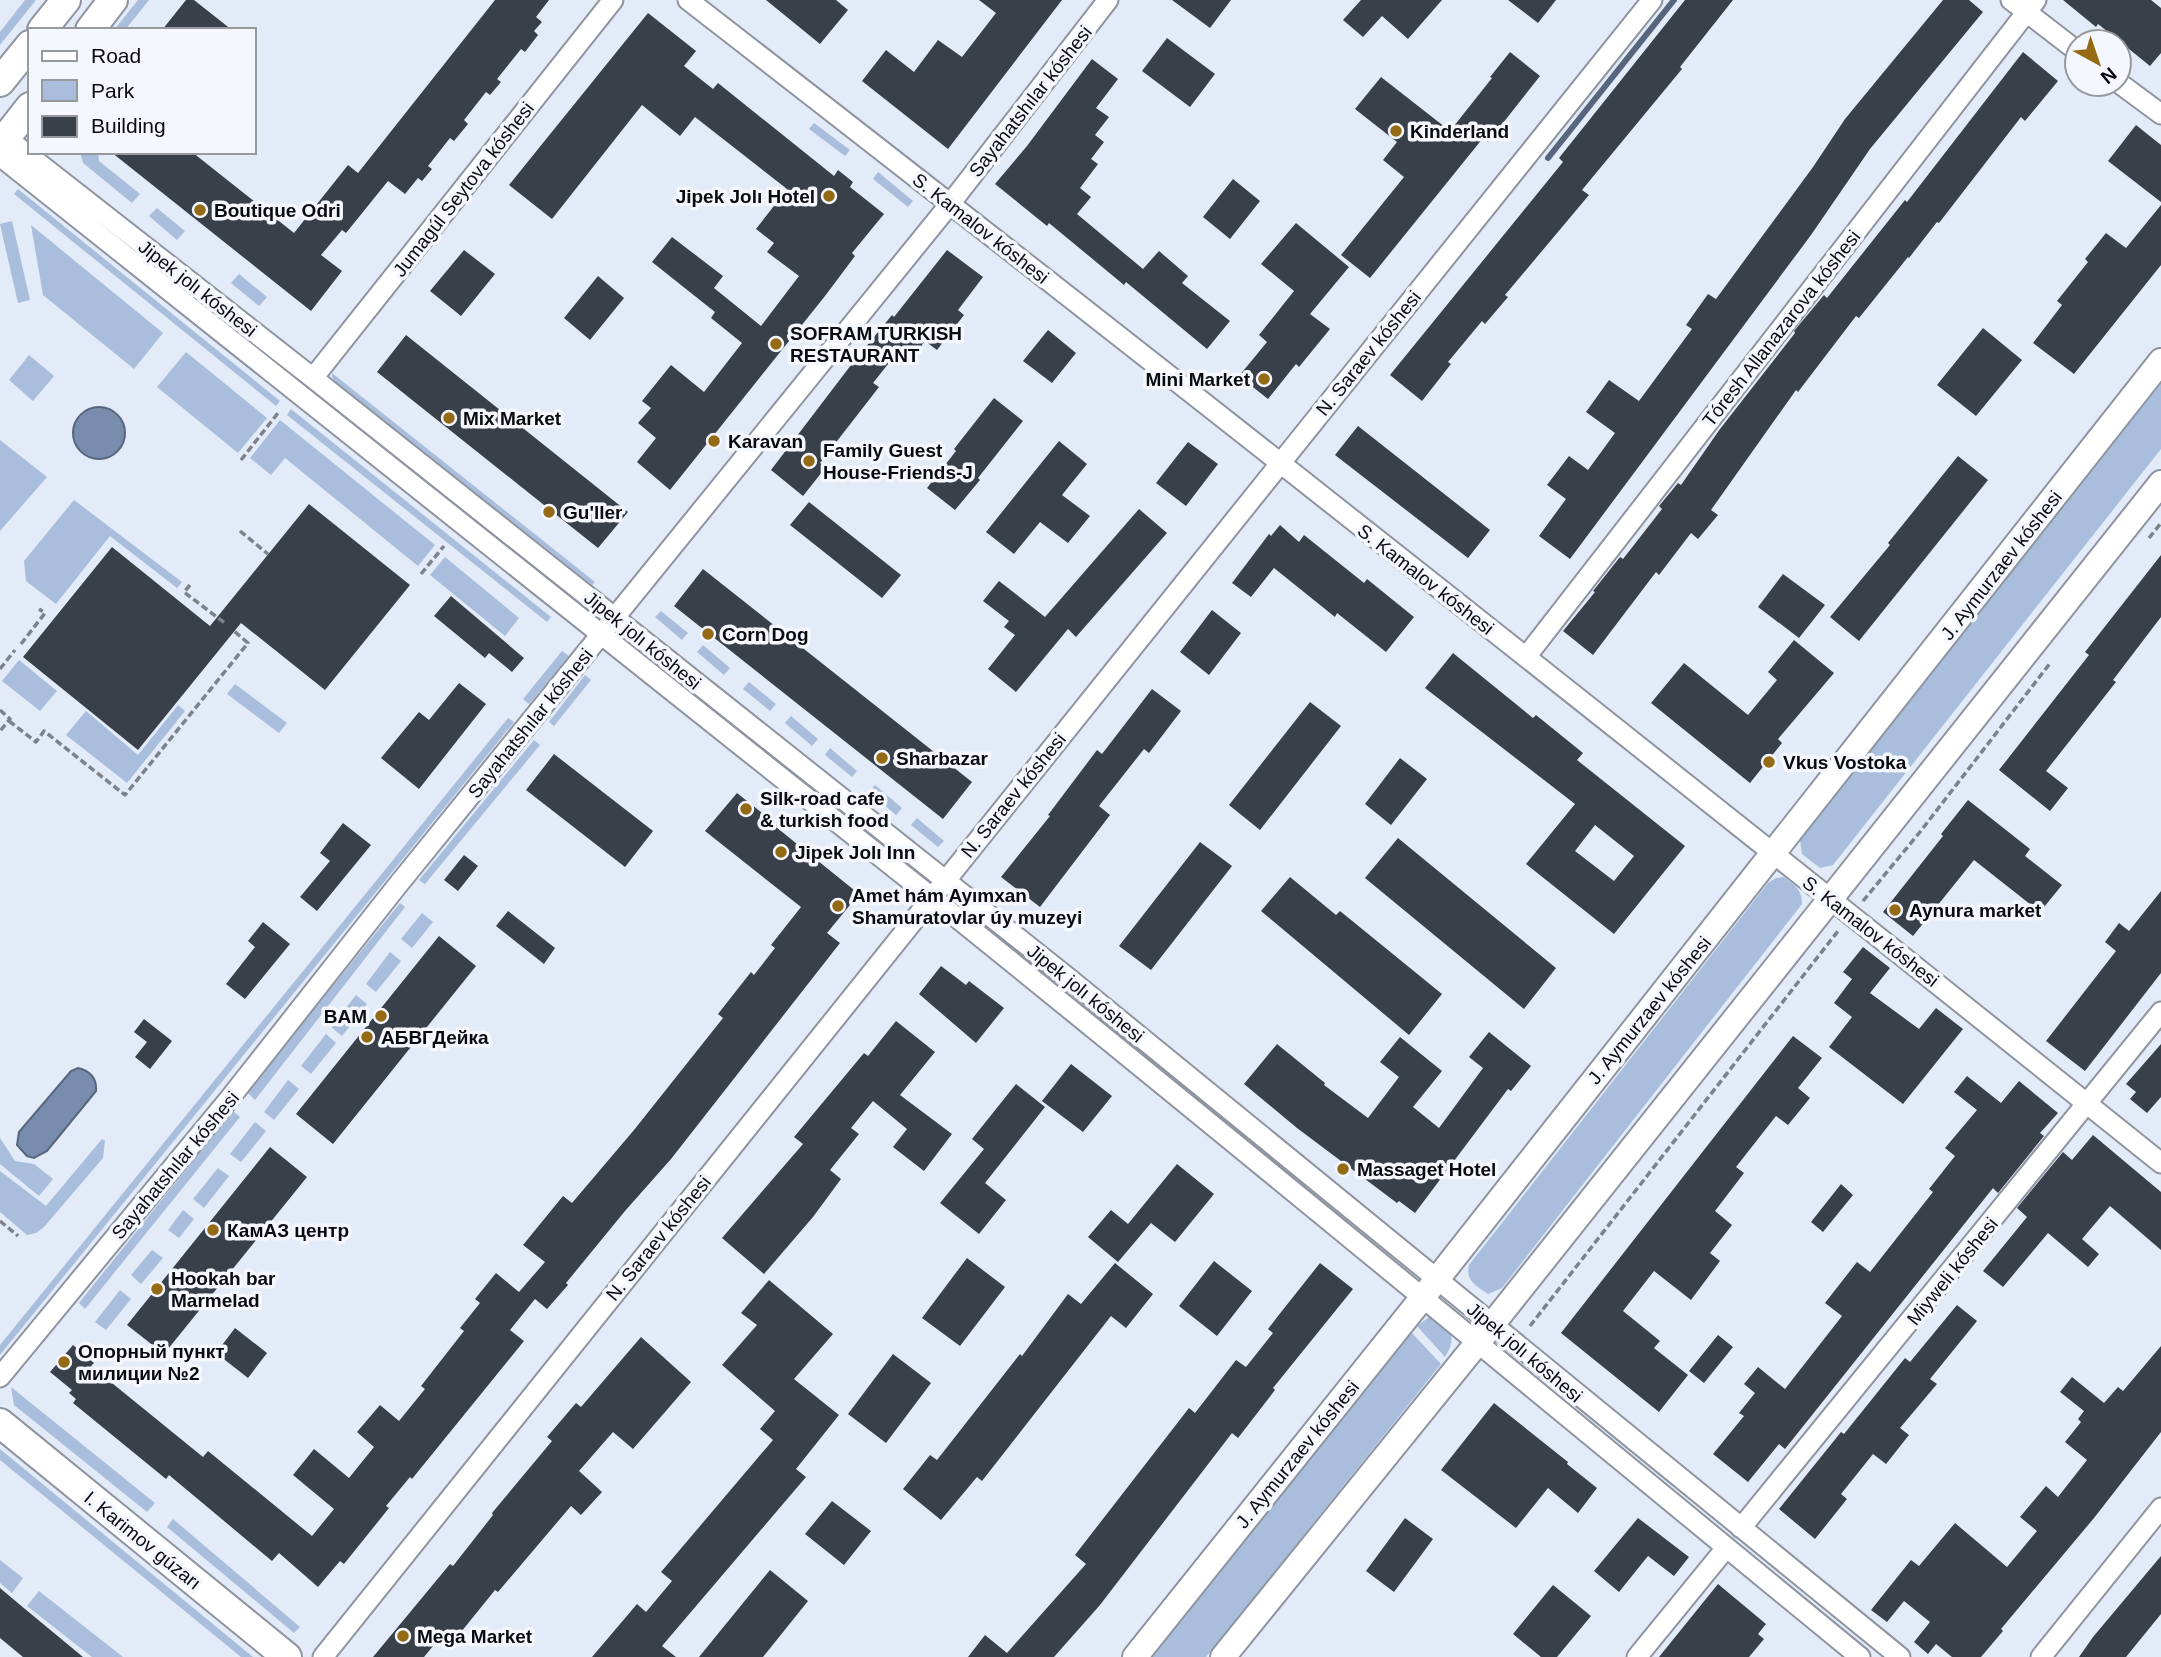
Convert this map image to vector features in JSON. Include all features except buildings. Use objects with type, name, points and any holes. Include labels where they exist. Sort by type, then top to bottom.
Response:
[{"type":"main road","points":[[44,28],[66,0]]},
{"type":"main road","points":[[92,28],[113,0]]},
{"type":"main road","points":[[0,82],[28,47]]},
{"type":"main road","points":[[1,143],[28,109]]},
{"type":"main road","name":"I. Karimov gúzarı","points":[[0,1423],[286,1657]]},
{"type":"street","name":"Jumagúl Seytova kóshesi","points":[[313,378],[613,0]]},
{"type":"street","name":"S. Kamalov kóshesi","points":[[688,0],[1526,657],[2161,1163]]},
{"type":"street","name":"Sayahatshılar kóshesi","points":[[0,1377],[230,1098],[397,886],[950,204],[1108,0]]},
{"type":"street","name":"N. Saraev kóshesi","points":[[323,1657],[1651,0]]},
{"type":"street","points":[[2024,4],[2063,39]]},
{"type":"street","name":"Tóresh Allanazarova kóshesi","points":[[1526,657],[2024,4]]},
{"type":"street","points":[[2133,93],[2161,114]]},
{"type":"street","name":"Jipek jolı kóshesi","points":[[1,143],[313,378],[944,880],[1431,1288],[1727,1548],[1860,1657]]},
{"type":"street","name":"Jipek jolı kóshesi","points":[[1,143],[602,634],[931,897],[1431,1288]]},
{"type":"street","name":"J. Aymurzaev kóshesi","points":[[1135,1657],[1431,1288],[2161,361]]},
{"type":"street","points":[[1223,1657],[1832,900],[2161,483]]},
{"type":"street","name":"Miyweli kóshesi","points":[[1741,1528],[2161,1012]]},
{"type":"street","name":"Jipek jolı kóshesi","points":[[1484,1335],[1741,1528],[1900,1657]]},
{"type":"street","points":[[2041,1657],[2161,1508]]},
{"type":"street","points":[[1637,1657],[1727,1548]]},
{"type":"path","points":[[241,460],[278,413]]},
{"type":"path","points":[[240,531],[268,554]]},
{"type":"path","points":[[421,573],[444,546]]},
{"type":"path","points":[[190,585],[184,592],[226,624]]},
{"type":"path","points":[[21,644],[45,613],[39,609]]},
{"type":"path","points":[[0,710],[36,742],[44,732],[125,795],[248,643],[234,631]]},
{"type":"path","points":[[0,669],[15,650]]},
{"type":"path","points":[[0,732],[9,720]]},
{"type":"path","points":[[0,1221],[18,1236]]},
{"type":"green space","points":[[25,0],[36,0],[0,45],[0,32]]},
{"type":"green space","points":[[138,0],[149,0],[127,28],[116,28]]},
{"type":"green space","points":[[814,123],[850,150],[845,156],[809,129]]},
{"type":"green space","points":[[81,154],[98,154],[99,161],[140,194],[132,203],[83,163]]},
{"type":"green space","points":[[878,172],[913,201],[908,207],[873,179]]},
{"type":"green space","points":[[18,189],[280,401],[276,406],[14,194]]},
{"type":"green space","points":[[157,208],[185,231],[177,240],[149,216]]},
{"type":"green space","points":[[12,221],[30,300],[18,303],[0,224]]},
{"type":"green space","points":[[31,225],[163,333],[134,369],[43,295]]},
{"type":"green space","points":[[239,274],[267,297],[259,306],[231,283]]},
{"type":"green space","points":[[186,352],[267,418],[238,453],[157,387]]},
{"type":"green space","points":[[29,355],[54,376],[33,401],[9,380]]},
{"type":"green space","points":[[332,373],[595,582],[592,585],[336,383]]},
{"type":"green space","points":[[2161,380],[2161,449],[1833,865],[1820,868],[1802,854],[1800,840]]},
{"type":"green space","points":[[291,409],[551,617],[547,622],[287,415]]},
{"type":"green space","points":[[280,420],[435,545],[418,566],[285,458],[271,475],[250,458]]},
{"type":"green space","points":[[0,440],[47,477],[0,531]]},
{"type":"green space","points":[[74,500],[182,582],[177,588],[110,536],[56,604],[26,581],[24,561]]},
{"type":"green space","points":[[445,557],[519,618],[505,636],[430,575]]},
{"type":"green space","points":[[661,611],[688,633],[682,640],[655,617]]},
{"type":"green space","points":[[703,645],[730,668],[724,675],[697,652]]},
{"type":"green space","points":[[562,651],[569,656],[529,704],[523,699]]},
{"type":"green space","points":[[19,660],[57,691],[40,711],[2,681]]},
{"type":"green space","points":[[585,675],[591,680],[554,726],[549,722]]},
{"type":"green space","points":[[749,682],[776,704],[770,711],[743,689]]},
{"type":"green space","points":[[235,684],[287,723],[279,733],[227,694]]},
{"type":"green space","points":[[178,705],[185,711],[127,783],[66,735],[86,711],[138,755]]},
{"type":"green space","points":[[791,716],[818,739],[812,746],[785,723]]},
{"type":"green space","points":[[508,718],[514,722],[0,1355],[0,1345]]},
{"type":"green space","points":[[534,740],[540,745],[425,884],[419,880]]},
{"type":"green space","points":[[830,748],[857,771],[852,777],[825,755]]},
{"type":"green space","points":[[875,785],[902,808],[896,815],[869,792]]},
{"type":"green space","points":[[917,818],[944,841],[938,847],[911,825]]},
{"type":"green space","points":[[1784,877],[1799,891],[1802,904],[1502,1288],[1488,1294],[1470,1279],[1469,1265],[1768,883]]},
{"type":"green space","points":[[400,903],[405,907],[255,1100],[247,1092]]},
{"type":"green space","points":[[422,913],[433,922],[412,948],[401,939]]},
{"type":"green space","points":[[390,952],[401,961],[376,992],[366,984]]},
{"type":"green space","points":[[356,995],[367,1004],[342,1036],[331,1027]]},
{"type":"green space","points":[[326,1034],[336,1043],[311,1074],[301,1066]]},
{"type":"green space","points":[[288,1080],[299,1089],[274,1120],[264,1112]]},
{"type":"green space","points":[[233,1111],[240,1117],[85,1309],[79,1303]]},
{"type":"green space","points":[[255,1122],[266,1131],[241,1162],[230,1154]]},
{"type":"green space","points":[[0,1138],[15,1161],[34,1164],[53,1179],[39,1196],[0,1164]]},
{"type":"green space","points":[[102,1139],[105,1141],[103,1158],[36,1233],[27,1235],[0,1212],[0,1171],[46,1206]]},
{"type":"green space","points":[[218,1168],[229,1176],[204,1208],[193,1199]]},
{"type":"green space","points":[[183,1210],[194,1219],[179,1238],[168,1230]]},
{"type":"green space","points":[[152,1250],[163,1258],[141,1284],[131,1275]]},
{"type":"green space","points":[[120,1290],[131,1299],[106,1330],[95,1322]]},
{"type":"green space","points":[[1429,1317],[1443,1323],[1450,1332],[1451,1343],[1445,1357],[1417,1326]]},
{"type":"green space","points":[[1411,1332],[1441,1364],[1206,1657],[1150,1657]]},
{"type":"green space","points":[[11,1387],[155,1503],[147,1512],[14,1405]]},
{"type":"green space","points":[[0,1449],[253,1657],[241,1657],[0,1460]]},
{"type":"green space","points":[[173,1519],[300,1627],[294,1633],[167,1527]]},
{"type":"green space","points":[[0,1560],[23,1578],[12,1593],[0,1583]]},
{"type":"green space","points":[[39,1591],[123,1657],[92,1657],[27,1606]]},
{"type":"shaded area","points":[[99,407],[109,409],[117,415],[123,423],[123,443],[117,451],[109,457],[99,459],[89,457],[81,451],[75,443],[73,433],[75,423],[81,415],[89,409]]},
{"type":"shaded area","points":[[78,1068],[92,1076],[96,1091],[47,1151],[34,1158],[27,1156],[17,1145],[19,1132],[71,1071]]},
{"type":"waterway","points":[[1548,158],[1674,0]]},
{"type":"place","name":"Kinderland","points":[[1396,131]]},
{"type":"place","name":"Jipek Jolı Hotel","points":[[829,196]]},
{"type":"place","name":"Boutique Odri","points":[[200,210]]},
{"type":"place","name":"SOFRAM TURKISH RESTAURANT","points":[[776,344]]},
{"type":"place","name":"Mini Market","points":[[1264,379]]},
{"type":"place","name":"Mix Market","points":[[449,418]]},
{"type":"place","name":"Karavan","points":[[714,441]]},
{"type":"place","name":"Family Guest House-Friends-J","points":[[809,461]]},
{"type":"place","name":"Gu'ller","points":[[549,512]]},
{"type":"place","name":"Corn Dog","points":[[708,634]]},
{"type":"place","name":"Sharbazar","points":[[882,758]]},
{"type":"place","name":"Vkus Vostoka","points":[[1769,762]]},
{"type":"place","name":"Silk-road cafe & turkish food","points":[[746,809]]},
{"type":"place","name":"Jipek Jolı Inn","points":[[781,852]]},
{"type":"place","name":"Amet hám Ayımxan Shamuratovlar úy muzeyi","points":[[838,906]]},
{"type":"place","name":"Aynura market","points":[[1895,910]]},
{"type":"place","name":"BAM","points":[[381,1016]]},
{"type":"place","name":"АБВГДейка","points":[[367,1037]]},
{"type":"place","name":"Massaget Hotel","points":[[1343,1169]]},
{"type":"place","name":"КамАЗ центр","points":[[213,1230]]},
{"type":"place","name":"Hookah bar Marmelad","points":[[157,1289]]},
{"type":"place","name":"Опорный пункт милиции №2","points":[[64,1362]]},
{"type":"place","name":"Mega Market","points":[[403,1636]]}]
